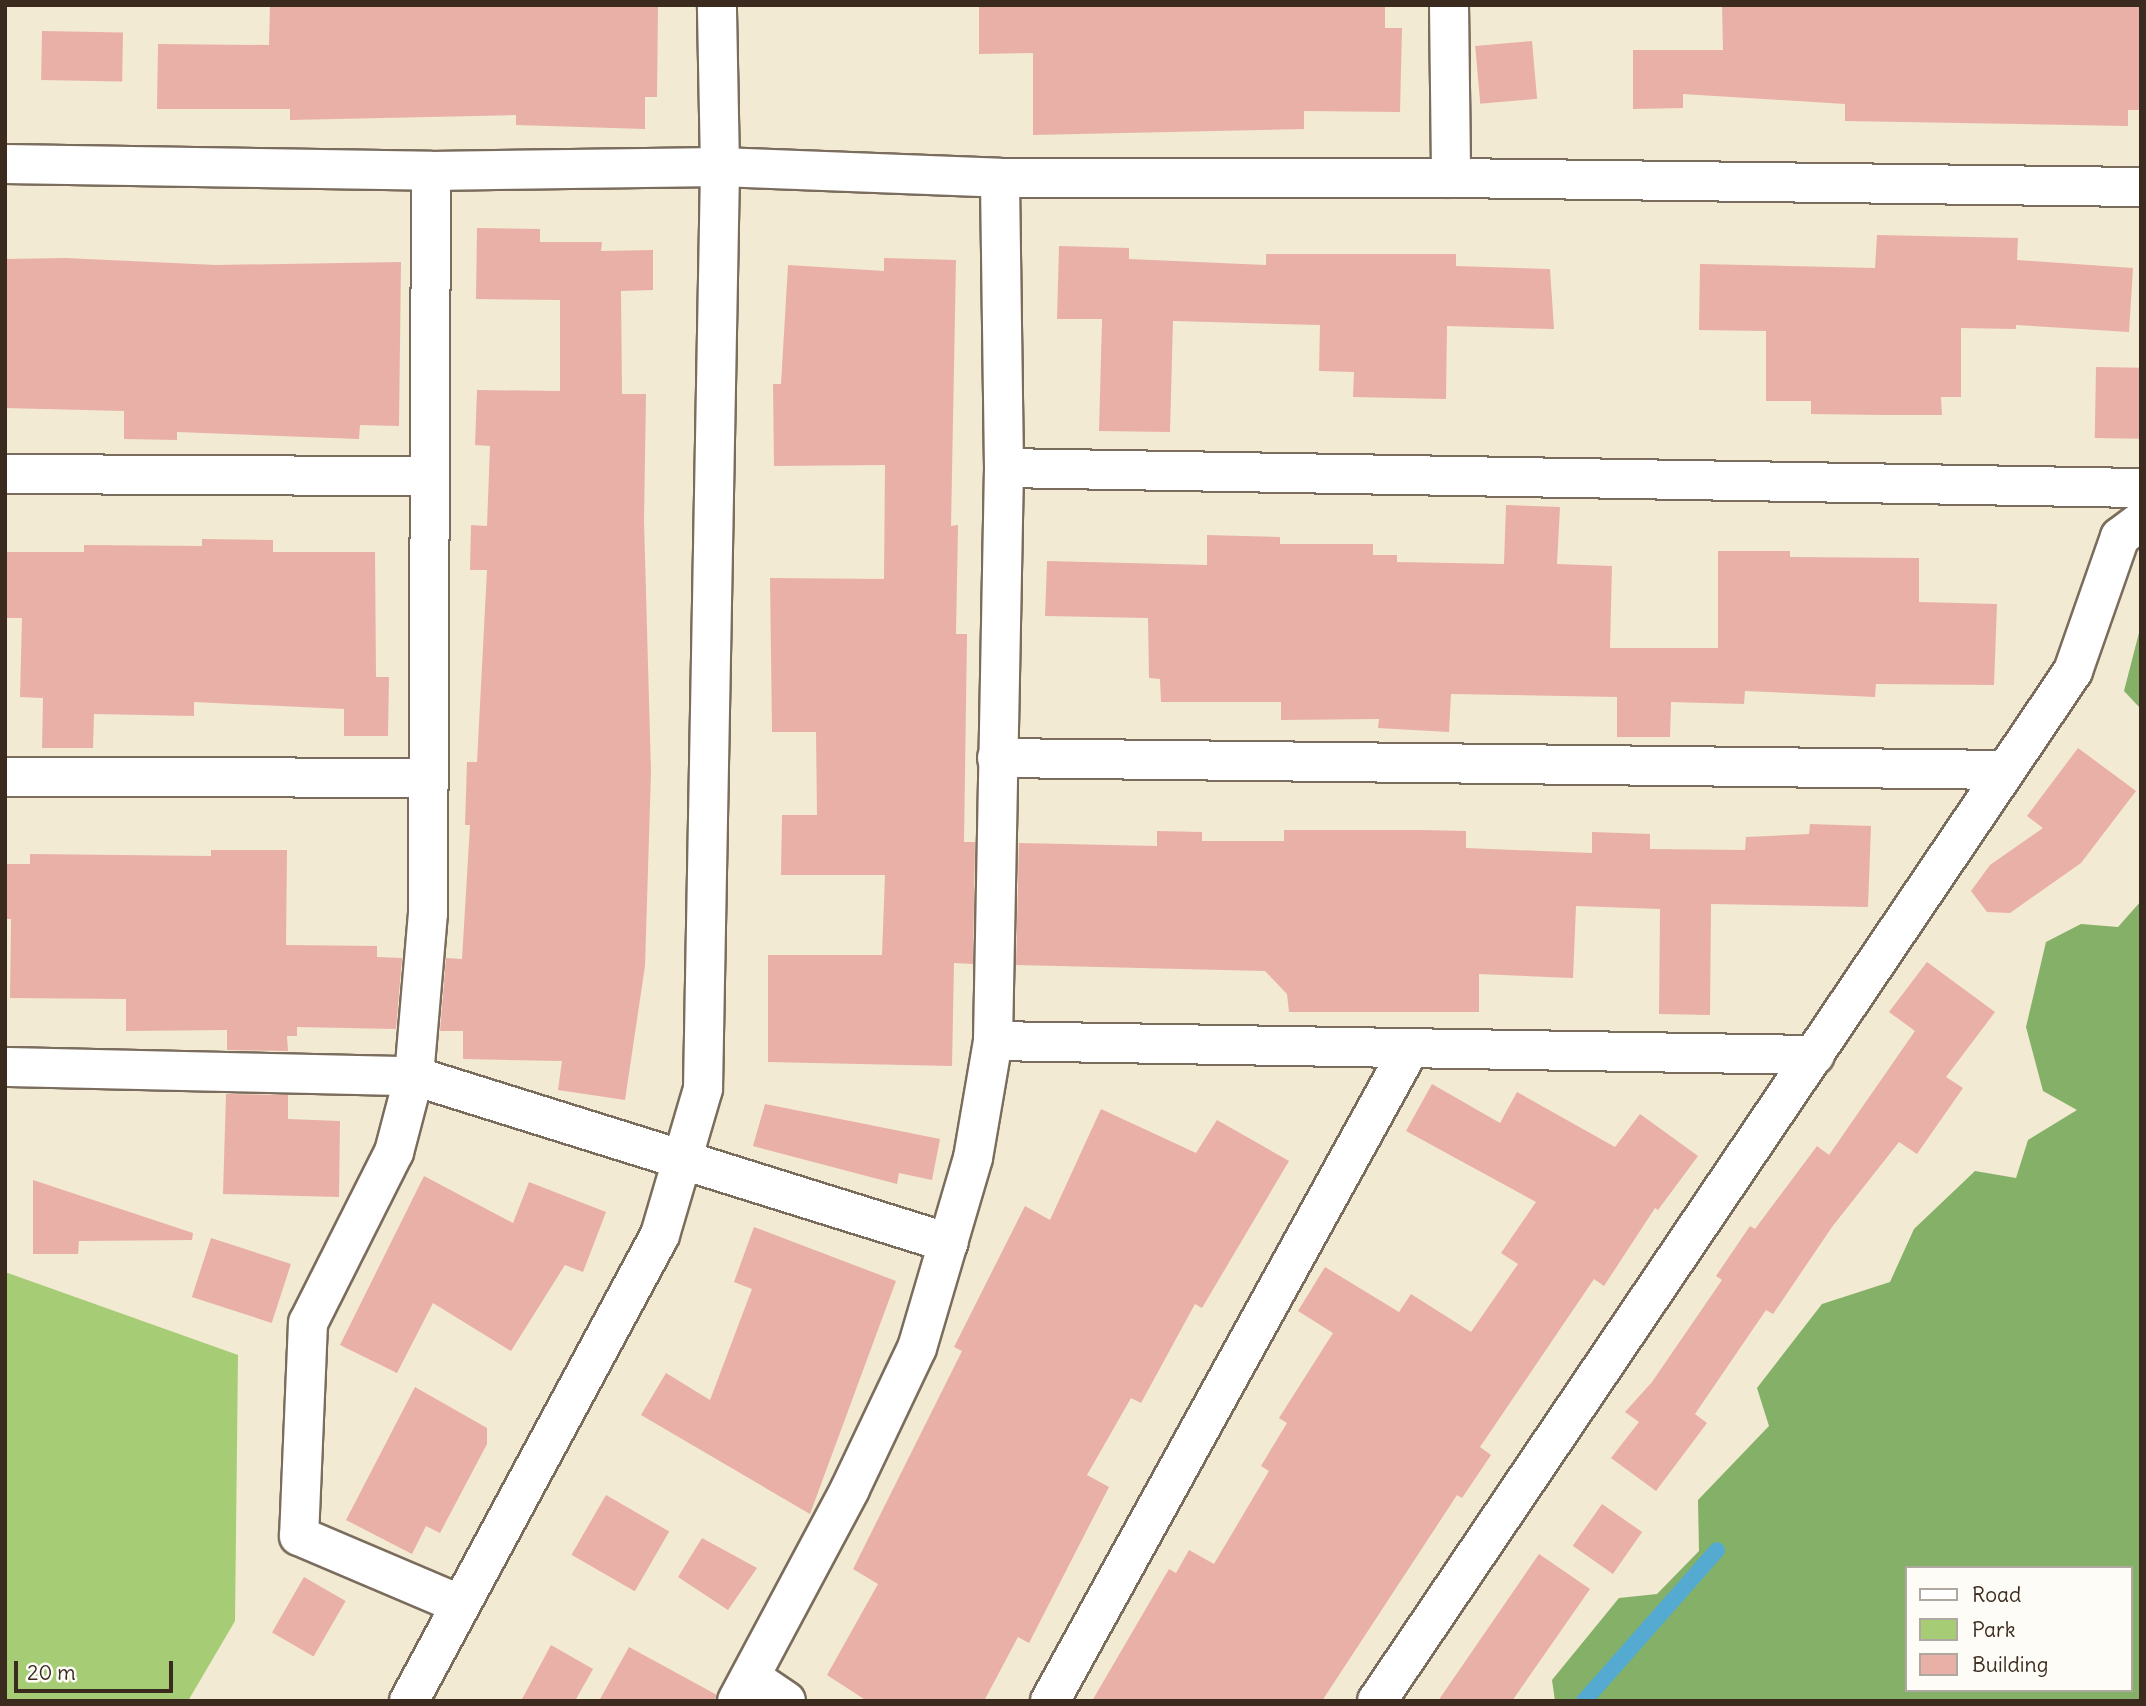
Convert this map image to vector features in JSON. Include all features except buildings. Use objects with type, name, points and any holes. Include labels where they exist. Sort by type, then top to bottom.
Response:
[{"type":"street","points":[[409,1701],[660,1235],[703,1089],[720,167],[716,5]]},
{"type":"street","points":[[1449,5],[1451,178]]},
{"type":"street","points":[[5,164],[431,171],[720,167],[1000,178],[1451,178],[2141,187]]},
{"type":"street","points":[[431,171],[428,914],[414,1076],[394,1152],[308,1323],[299,1536],[459,1604]]},
{"type":"street","points":[[786,1701],[745,1689],[917,1348],[973,1158],[993,1041],[1004,468],[1000,178]]},
{"type":"street","points":[[1004,468],[2141,488]]},
{"type":"street","points":[[5,474],[430,477]]},
{"type":"street","points":[[1377,1701],[1815,1055],[2002,770],[2073,671],[2120,537],[2141,521]]},
{"type":"street","points":[[997,758],[2002,770]]},
{"type":"street","points":[[5,777],[429,778]]},
{"type":"street","points":[[993,1041],[1815,1055]]},
{"type":"street","points":[[1050,1701],[1409,1050]]},
{"type":"street","points":[[5,1067],[414,1076],[682,1157],[950,1243]]},
{"type":"green space","points":[[2141,625],[2141,709],[2124,691]]},
{"type":"green space","points":[[2141,901],[2141,1701],[1555,1701],[1552,1680],[1619,1598],[1657,1594],[1699,1551],[1698,1500],[1769,1426],[1757,1388],[1822,1304],[1890,1282],[1914,1229],[1975,1171],[2016,1178],[2028,1140],[2077,1110],[2043,1091],[2026,1027],[2046,942],[2081,924],[2118,927]]},
{"type":"green space","points":[[5,1272],[238,1355],[235,1621],[188,1701],[5,1701]]},
{"type":"waterway","points":[[1584,1701],[1717,1550]]}]
